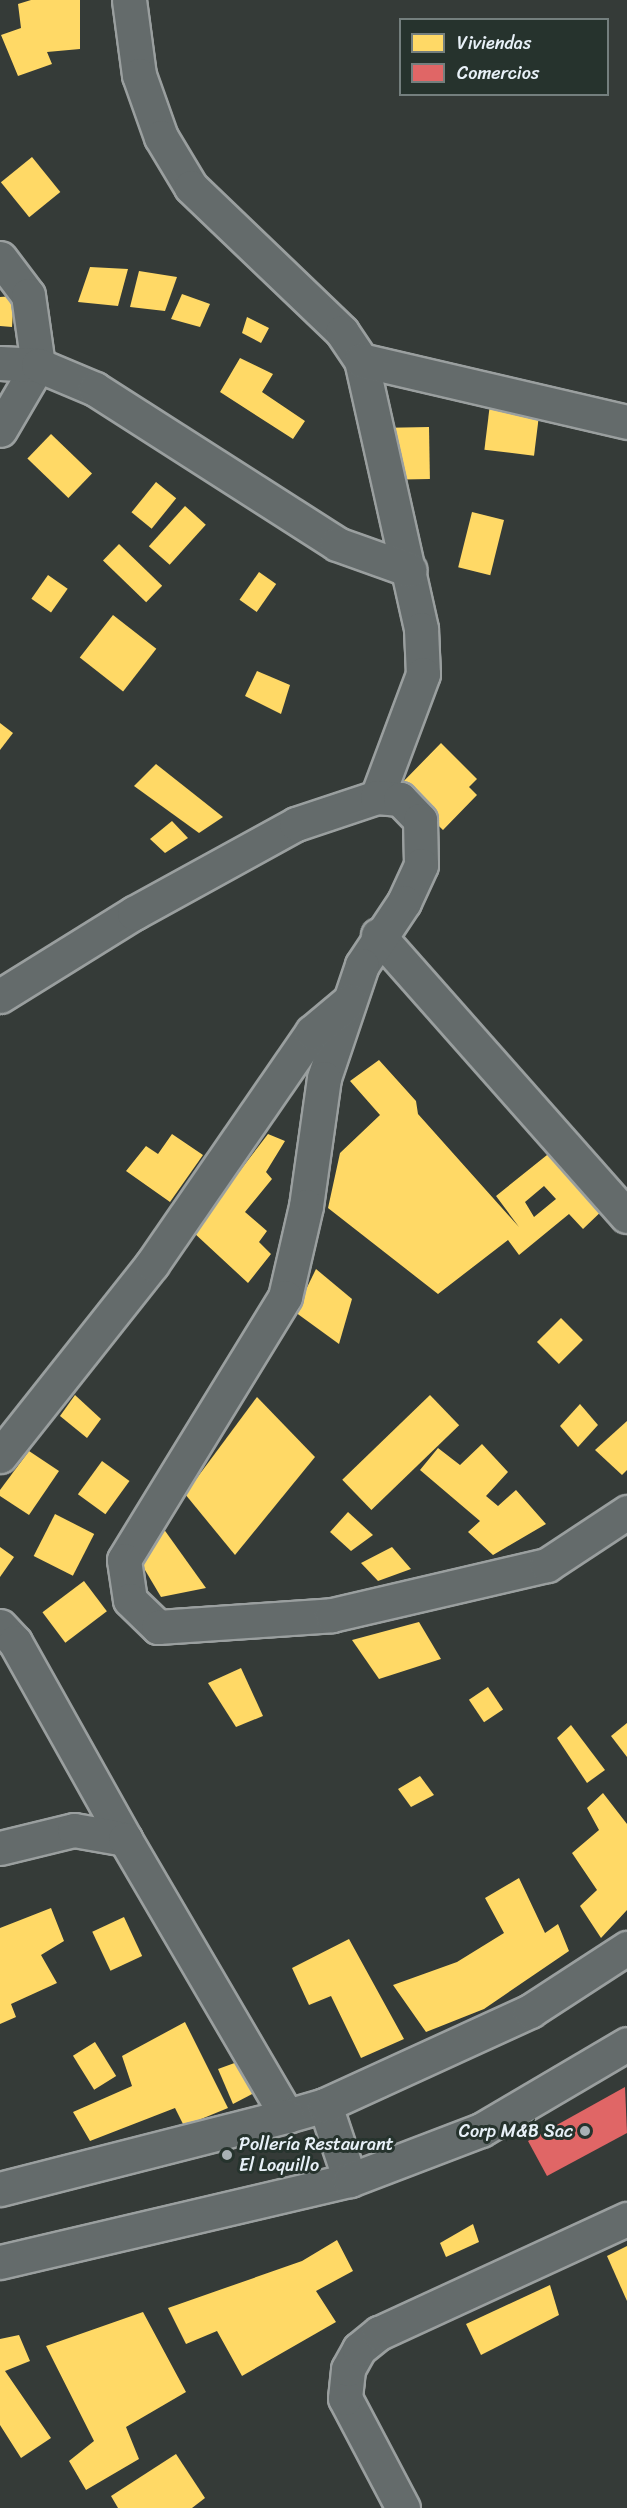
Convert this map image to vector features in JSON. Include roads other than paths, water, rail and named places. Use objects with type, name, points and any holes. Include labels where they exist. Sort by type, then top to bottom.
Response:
[{"type":"main road","points":[[129,0],[139,75],[161,137],[191,187],[342,332],[361,360],[422,629],[423,674],[377,797]]},
{"type":"main road","points":[[0,258],[28,295],[38,365],[0,430]]},
{"type":"main road","points":[[361,360],[627,422]]},
{"type":"main road","points":[[0,363],[38,365],[95,389],[337,544],[410,570]]},
{"type":"main road","points":[[0,996],[134,913],[296,824],[377,797],[400,799],[420,820],[421,865],[404,902],[378,935],[349,1001],[324,1078],[306,1206],[285,1297],[124,1560],[130,1600],[158,1627],[332,1615],[547,1565],[627,1512]]},
{"type":"main road","points":[[378,935],[627,1216]]},
{"type":"main road","points":[[0,1456],[152,1264],[312,1032],[349,1001]]},
{"type":"main road","points":[[0,1626],[15,1642],[125,1839],[288,2116]]},
{"type":"main road","points":[[0,1848],[74,1830],[125,1839]]},
{"type":"main road","points":[[0,2189],[325,2105],[530,2011],[627,1948]]},
{"type":"main road","points":[[0,2262],[350,2180],[481,2130],[627,2044]]},
{"type":"main road","points":[[325,2105],[350,2180]]},
{"type":"main road","points":[[403,2508],[345,2398],[348,2369],[359,2349],[379,2333],[627,2219]]},
{"type":"place","name":"Corp M&B Sac","points":[[585,2131]]},
{"type":"place","name":"Pollería Restaurant El Loquillo","points":[[227,2155]]}]
